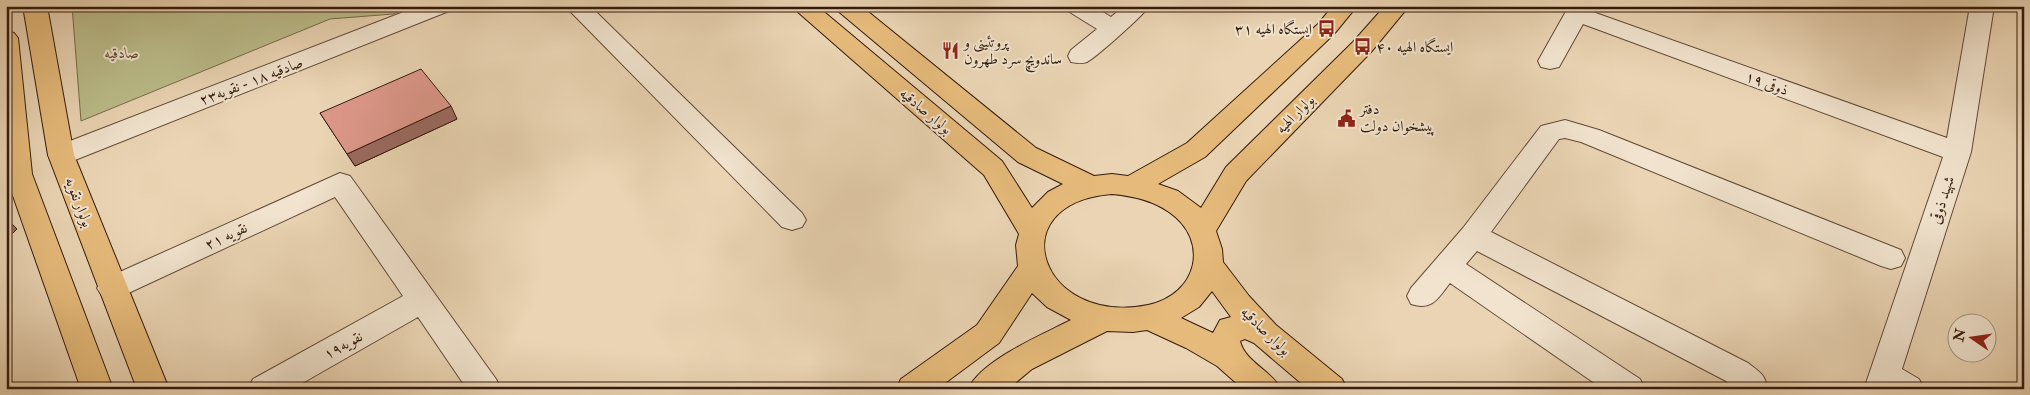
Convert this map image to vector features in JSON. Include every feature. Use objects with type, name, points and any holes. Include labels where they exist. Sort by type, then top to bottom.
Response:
[{"type":"main road","name":"بولوار نقویه","points":[[35,6],[60,155],[153,389]]},
{"type":"main road","name":"بولوار صادقیه","points":[[802,6],[993,168],[1032,232]]},
{"type":"main road","name":"بولوار صادقیه","points":[[846,6],[1027,155],[1090,186]]},
{"type":"main road","points":[[1134,185],[1196,150],[1326,29],[1346,6]]},
{"type":"main road","name":"بولوار الهیه","points":[[1202,230],[1236,174],[1362,47],[1398,6]]},
{"type":"main road","points":[[6,38],[13,176],[98,389]]},
{"type":"main road","points":[[1134,185],[1156,191],[1175,201],[1191,214],[1202,230],[1208,247],[1208,265],[1202,282],[1190,298],[1172,310],[1151,318],[1127,321],[1102,319],[1079,312],[1058,300],[1043,285],[1033,268],[1030,250],[1032,232],[1040,216],[1053,203],[1070,192],[1090,186],[1134,185]]},
{"type":"main road","name":"بولوار صادقیه","points":[[1208,265],[1238,304],[1265,334],[1332,389]]},
{"type":"main road","points":[[912,389],[988,334],[1033,268]]},
{"type":"main road","points":[[1151,318],[1197,339],[1228,357],[1265,389]]},
{"type":"main road","points":[[984,389],[1021,360],[1102,319]]},
{"type":"main road","points":[[1228,357],[1224,341],[1232,329],[1246,327],[1265,334]]},
{"type":"street","name":"صادقیه ۱۸ - نقویه۲۳","points":[[60,155],[440,6]]},
{"type":"street","points":[[576,6],[792,220]]},
{"type":"street","points":[[1076,6],[1112,29]]},
{"type":"street","name":"شهید ذوقی","points":[[1891,384],[1958,152],[1982,6]]},
{"type":"street","points":[[1550,62],[1579,10]]},
{"type":"street","name":"ذوقی ۱۹","points":[[1579,10],[1958,152]]},
{"type":"street","points":[[1080,56],[1133,11]]},
{"type":"street","points":[[1422,296],[1473,236],[1550,132],[1565,129],[1590,136],[1891,258]]},
{"type":"street","name":"نقویه ۲۱","points":[[112,288],[340,184],[422,300]]},
{"type":"street","points":[[1473,236],[1737,372],[1752,383],[1750,389]]},
{"type":"street","points":[[1448,267],[1629,389]]},
{"type":"street","points":[[422,300],[485,389]]},
{"type":"street","name":"نقویه۱۹","points":[[264,389],[422,300]]},
{"type":"green space","name":"صادقیه","points":[[72,6],[414,6],[393,14],[330,19],[81,121]]},
{"type":"building","points":[[421,69],[451,106],[347,154],[320,113]]},
{"type":"place","name":"ایستگاه الهیه ۳۱","points":[[1326,29]]},
{"type":"place","name":"ایستگاه الهیه ۴۰","points":[[1362,47]]},
{"type":"place","name":"پروتئینی و ساندویچ سرد طهرون","points":[[950,51]]},
{"type":"place","name":"دفتر پیشخوان دولت","points":[[1346,118]]}]
